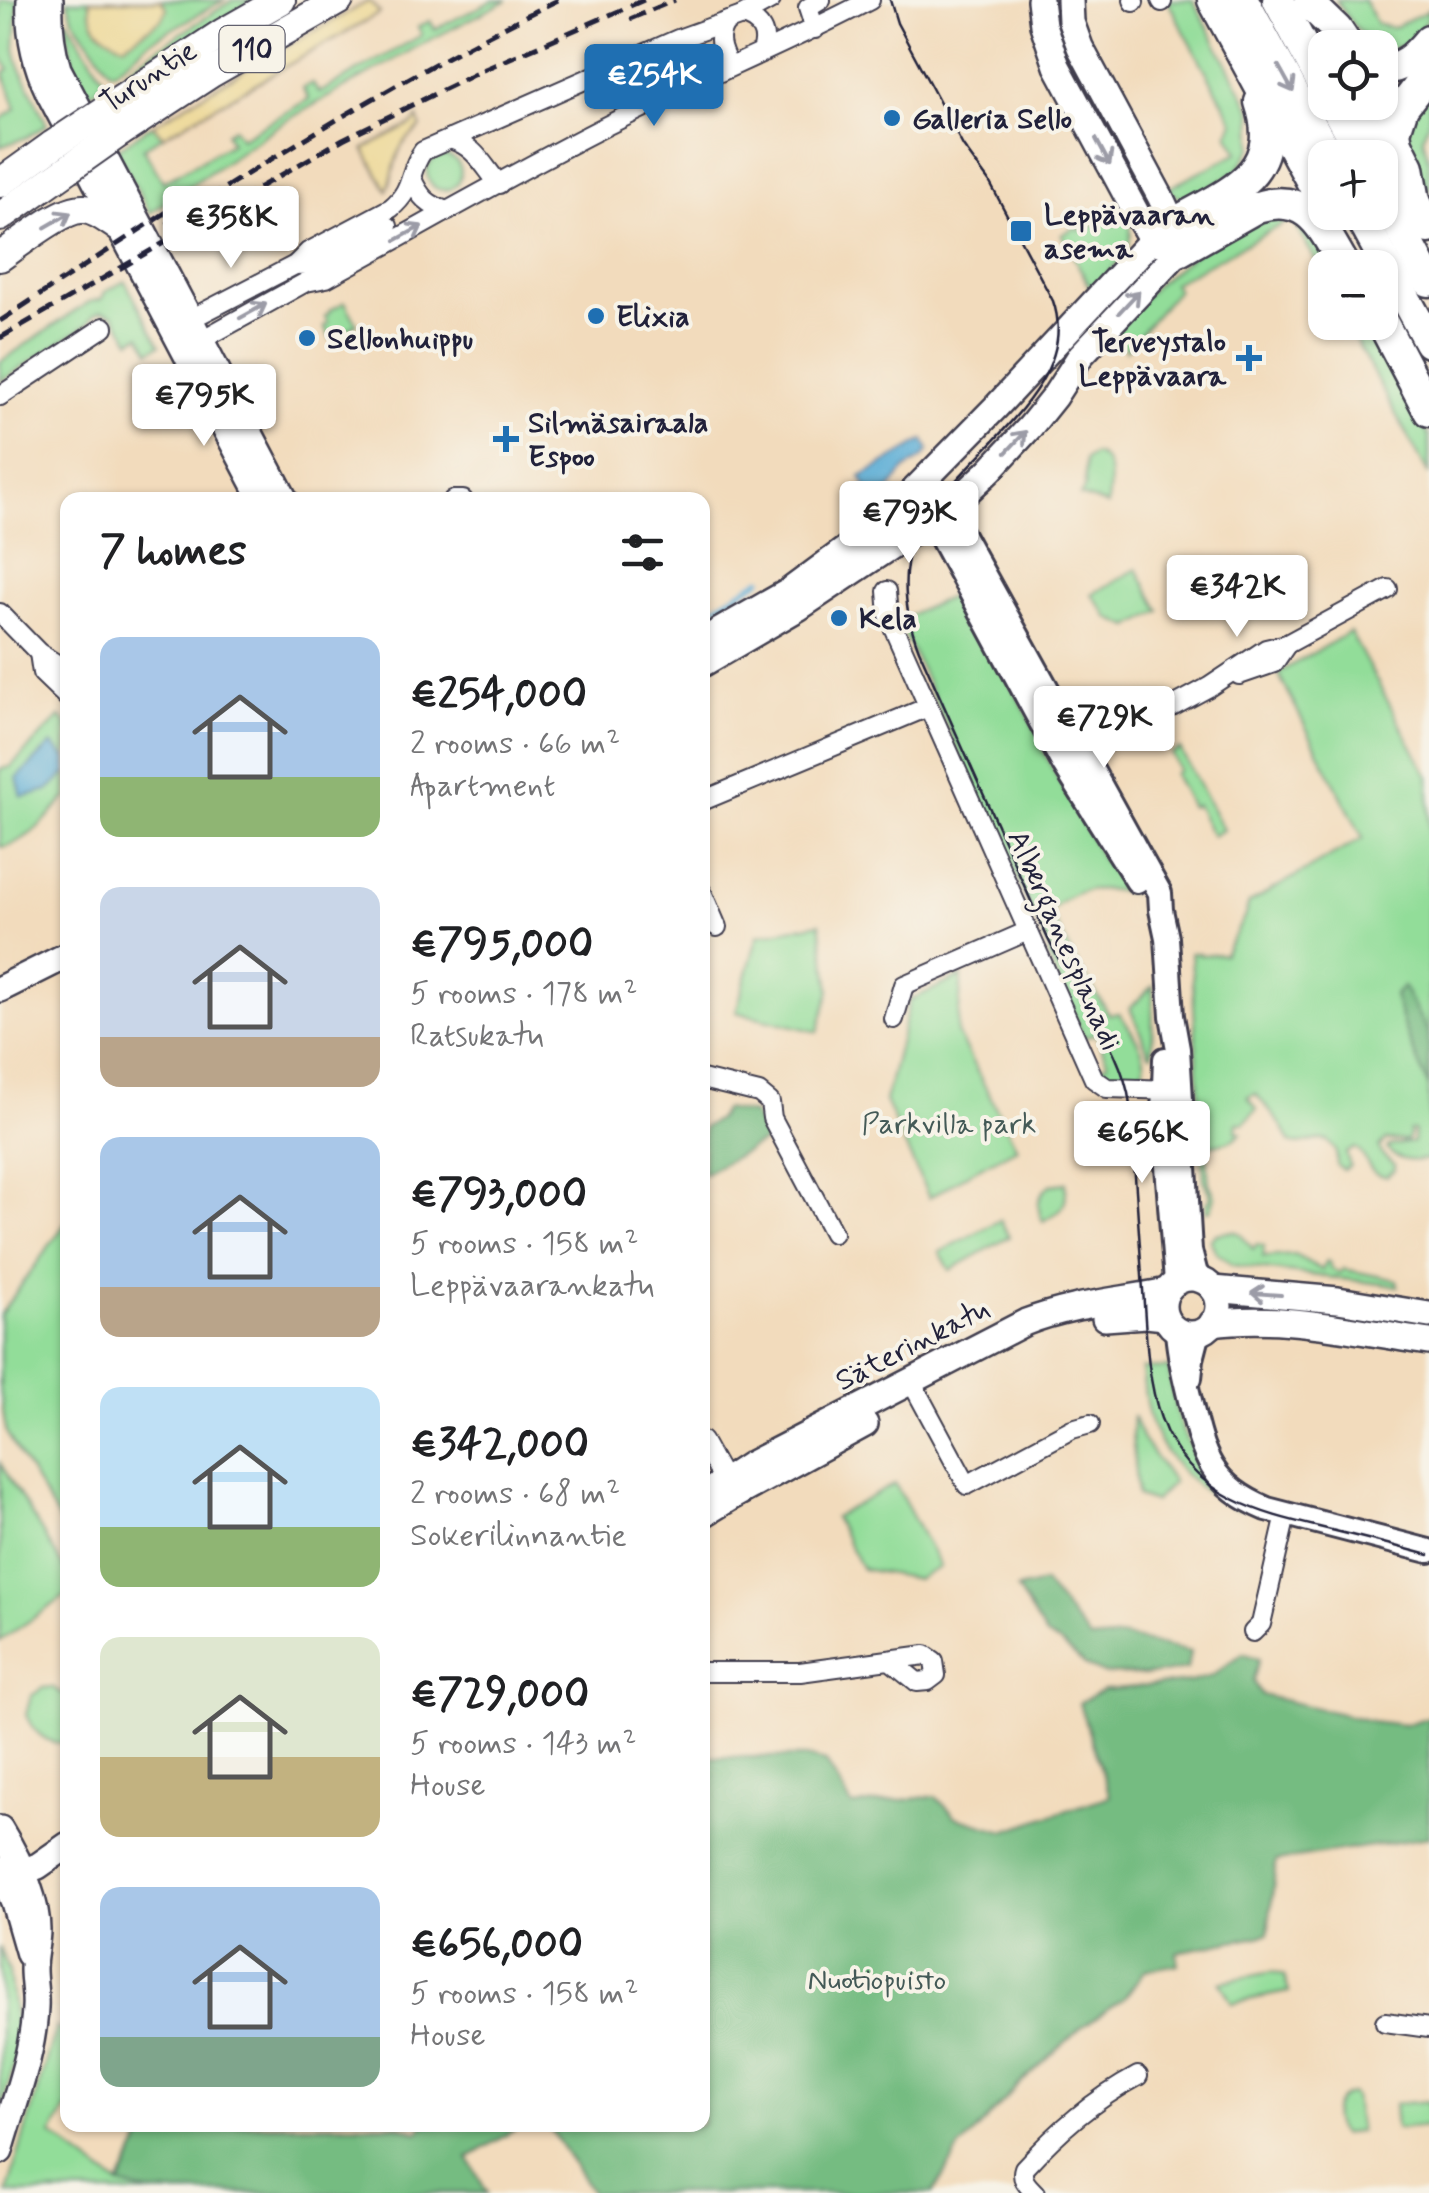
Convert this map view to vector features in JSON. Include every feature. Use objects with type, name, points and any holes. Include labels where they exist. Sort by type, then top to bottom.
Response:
[{"type":"highway","points":[[1213,0],[1308,174]]},
{"type":"highway","points":[[1243,0],[1318,140]]},
{"type":"highway","points":[[1278,0],[1308,56]]},
{"type":"highway","points":[[1309,1],[1324,30]]},
{"type":"highway","points":[[1309,1],[1338,30]]},
{"type":"highway","points":[[1398,67],[1410,61],[1429,40]]},
{"type":"highway","points":[[1168,238],[1244,181],[1261,161],[1268,133],[1246,61]]},
{"type":"highway","points":[[1422,215],[1395,132],[1402,107],[1429,73]]},
{"type":"highway","points":[[1372,120],[1422,215]]},
{"type":"highway","points":[[1168,238],[1270,203],[1284,204],[1308,211],[1336,250]]},
{"type":"highway","points":[[1398,223],[1429,281]]},
{"type":"highway","points":[[1368,230],[1429,342]]},
{"type":"highway","points":[[1391,340],[1429,412]]},
{"type":"main road","points":[[30,0],[28,22],[38,70],[120,228],[279,492]]},
{"type":"main road","points":[[50,0],[49,21],[58,68],[259,492]]},
{"type":"main road","name":"Turuntie","points":[[0,217],[68,169],[113,121],[196,50],[281,0]]},
{"type":"main road","name":"Turuntie","points":[[0,182],[53,145],[113,121],[211,73],[340,0]]},
{"type":"main road","points":[[1040,0],[1042,25],[1058,66],[1168,238]]},
{"type":"main road","points":[[1070,0],[1071,22],[1080,47],[1168,238]]},
{"type":"main road","points":[[0,257],[65,214],[81,208],[120,228]]},
{"type":"main road","points":[[710,636],[788,592],[870,532],[1168,238]]},
{"type":"main road","points":[[710,659],[786,616],[938,514],[983,477],[1054,397],[1080,355],[1168,238]]},
{"type":"main road","points":[[0,988],[60,968]]},
{"type":"main road","points":[[0,1006],[60,970]]},
{"type":"main road","name":"Säterinkatu","points":[[710,1507],[750,1464],[914,1389],[1026,1322],[1055,1310],[1338,1300],[1429,1315]]},
{"type":"main road","name":"Säterinkatu","points":[[1188,1305],[1242,1319],[1276,1320],[1429,1342]]},
{"type":"main road","name":"Säterinkatu","points":[[710,1494],[729,1488]]},
{"type":"main road","points":[[0,1829],[14,1902],[32,1964],[36,2006],[32,2036],[0,2151]]},
{"type":"main road","points":[[8,1867],[38,1866],[60,1848]]},
{"type":"street","points":[[729,66],[721,48],[721,28],[772,0]]},
{"type":"street","points":[[815,29],[808,8],[821,0]]},
{"type":"street","points":[[186,334],[306,282],[326,278],[610,124],[870,0]]},
{"type":"street","points":[[186,334],[308,252],[391,208],[402,198],[423,152],[450,138],[698,31],[735,19],[752,18],[760,24],[764,33],[762,52]]},
{"type":"street","points":[[450,138],[474,152],[499,184]]},
{"type":"street","points":[[412,179],[420,196],[448,211]]},
{"type":"street","points":[[294,265],[317,264],[388,226]]},
{"type":"street","points":[[306,282],[317,264]]},
{"type":"street","points":[[0,396],[104,327]]},
{"type":"street","points":[[916,490],[938,514],[958,526],[1074,760],[1160,893],[1178,1049],[1172,1090],[1190,1251],[1188,1305],[1179,1359],[1202,1450],[1228,1487],[1251,1503],[1429,1551]]},
{"type":"street","points":[[1074,760],[1208,687],[1274,662],[1287,644],[1388,589]]},
{"type":"street","name":"Alberganesplanadi","points":[[887,591],[889,616],[928,708],[1094,1079],[1108,1088],[1172,1090]]},
{"type":"street","points":[[0,613],[60,670]]},
{"type":"street","points":[[39,653],[42,673],[60,690]]},
{"type":"street","points":[[710,798],[928,708]]},
{"type":"street","points":[[710,912],[716,927]]},
{"type":"street","points":[[894,1019],[904,984],[1028,932]]},
{"type":"street","points":[[710,1082],[760,1093],[770,1102],[772,1118],[834,1233]]},
{"type":"street","points":[[914,1389],[966,1485],[1072,1429],[1090,1424]]},
{"type":"street","points":[[710,1455],[729,1488]]},
{"type":"street","points":[[1253,1632],[1262,1624],[1286,1515]]},
{"type":"street","points":[[710,1672],[800,1672],[891,1661]]},
{"type":"street","points":[[1385,2022],[1429,2028]]},
{"type":"street","points":[[1036,2193],[1025,2183],[1024,2168],[1078,2116],[1138,2076]]},
{"type":"green space","points":[[0,0],[18,0],[15,49],[47,125],[0,147],[0,120],[16,109],[4,73],[9,69],[0,55]]},
{"type":"green space","points":[[67,0],[90,0],[90,13],[166,8],[160,0],[224,0],[149,42],[110,71],[73,18]]},
{"type":"green space","points":[[233,0],[254,0],[118,80],[135,63]]},
{"type":"green space","points":[[494,0],[508,0],[282,123],[150,213],[116,150],[152,125],[163,136],[143,148],[163,182],[231,143],[226,133],[234,128],[241,138],[309,99],[303,88],[312,83],[319,93],[422,35],[418,27],[430,21],[435,29]]},
{"type":"green space","points":[[1167,0],[1193,0],[1252,110],[1253,147],[1238,170],[1193,198],[1179,197],[1169,188],[1239,152],[1228,134],[1234,122]]},
{"type":"green space","points":[[1336,0],[1364,0],[1377,24],[1392,28],[1429,7],[1426,22],[1416,35],[1398,47],[1398,30],[1358,30]]},
{"type":"green space","points":[[65,20],[104,79],[87,95],[73,64]]},
{"type":"green space","points":[[1429,92],[1429,118],[1423,137],[1429,162],[1426,190],[1408,154],[1406,116]]},
{"type":"green space","points":[[444,156],[456,161],[461,173],[456,185],[444,190],[432,185],[427,173],[432,161]]},
{"type":"green space","points":[[1286,211],[1326,250],[1310,250],[1292,219],[1173,283],[1177,290],[1126,350],[1114,329],[1157,284],[1214,238]]},
{"type":"green space","points":[[1108,212],[1115,224],[1128,217],[1130,239],[1122,257],[1092,291],[1062,235],[1076,226],[1086,230],[1101,222],[1099,217]]},
{"type":"green space","points":[[125,281],[160,345],[150,351],[140,335],[131,340],[113,314],[101,311],[88,324],[0,382],[0,362]]},
{"type":"green space","points":[[345,302],[357,324],[331,339],[324,326],[329,323],[325,316]]},
{"type":"green space","points":[[1355,340],[1379,340],[1429,437],[1429,475]]},
{"type":"green space","points":[[1094,454],[1108,468],[1108,505],[1080,496],[1085,488],[1085,460]]},
{"type":"green space","points":[[1137,569],[1160,611],[1130,627],[1109,618],[1092,594]]},
{"type":"green space","points":[[961,592],[1103,861],[1130,893],[1087,890],[1069,897],[1050,912],[1109,1014],[1119,1013],[1135,1036],[1144,1061],[1140,1077],[1111,1078],[1098,1068],[1108,1063],[1095,1033],[1084,1038],[1047,955],[1051,952],[898,620]]},
{"type":"green space","points":[[1350,632],[1429,777],[1429,1159],[1406,1160],[1387,1149],[1413,1142],[1414,1131],[1409,1131],[1406,1141],[1386,1140],[1379,1147],[1394,1165],[1387,1176],[1371,1170],[1355,1148],[1346,1153],[1350,1166],[1344,1170],[1337,1166],[1336,1151],[1328,1141],[1290,1142],[1256,1094],[1248,1097],[1257,1109],[1244,1123],[1237,1123],[1236,1131],[1241,1133],[1229,1141],[1206,1146],[1209,1183],[1215,1196],[1211,1210],[1206,1211],[1211,1196],[1204,1180],[1191,953],[1224,954],[1249,903],[1363,838],[1278,673]]},
{"type":"green space","points":[[60,717],[60,804],[29,835],[0,847],[0,769],[10,767]]},
{"type":"green space","points":[[1180,749],[1223,830],[1212,836],[1174,774],[1179,770],[1171,754]]},
{"type":"green space","points":[[820,923],[830,990],[818,1032],[736,1012],[758,935]]},
{"type":"green space","name":"Parkvilla park","points":[[962,976],[957,1033],[1017,1148],[929,1198],[885,1101],[910,1000]]},
{"type":"green space","points":[[1153,986],[1152,1054],[1130,1008]]},
{"type":"green space","points":[[1403,987],[1429,1034],[1429,1087],[1394,995]]},
{"type":"green space","points":[[724,1109],[753,1114],[767,1140],[710,1170],[710,1124]]},
{"type":"green space","points":[[1066,1183],[1062,1207],[1043,1221],[1039,1202],[1043,1193],[1050,1185]]},
{"type":"green space","points":[[1000,1220],[1009,1237],[950,1270],[940,1252]]},
{"type":"green space","points":[[60,1231],[60,1522],[6,1432],[0,1389],[0,1315]]},
{"type":"green space","points":[[1216,1234],[1241,1234],[1253,1249],[1257,1244],[1264,1246],[1263,1257],[1295,1255],[1322,1270],[1327,1261],[1330,1268],[1340,1273],[1343,1269],[1397,1280],[1398,1286],[1232,1265],[1216,1252],[1210,1240]]},
{"type":"green space","points":[[1169,1368],[1183,1433],[1237,1509],[1192,1481],[1159,1440],[1147,1408],[1142,1369]]},
{"type":"green space","points":[[1133,1416],[1143,1440],[1173,1482],[1154,1502],[1137,1496]]},
{"type":"green space","points":[[0,1463],[60,1562],[60,1600],[0,1641]]},
{"type":"green space","points":[[895,1484],[940,1567],[917,1579],[862,1569],[834,1517]]},
{"type":"green space","points":[[1044,1583],[1090,1640],[1124,1637],[1190,1652],[1187,1669],[1149,1675],[1104,1674],[1087,1667],[1046,1636],[1017,1589]]},
{"type":"green space","name":"Nuotiopuisto","points":[[1243,1653],[1259,1659],[1253,1681],[1261,1695],[1371,1721],[1404,1725],[1429,1717],[1429,1837],[1276,1861],[1268,1934],[1177,1952],[1178,1964],[1145,1970],[1124,1998],[1082,2027],[1020,2084],[959,2150],[933,2193],[592,2193],[553,2132],[710,2132],[710,1757],[806,1757],[826,1762],[852,1806],[935,1796],[956,1817],[1004,1831],[1110,1796],[1079,1703],[1104,1690],[1190,1682],[1212,1676]]},
{"type":"green space","points":[[52,1687],[60,1692],[60,1743],[42,1736],[26,1715],[31,1696]]},
{"type":"green space","points":[[0,1947],[9,1971],[15,2020],[22,2021],[0,2115]]},
{"type":"green space","points":[[1272,1972],[1284,1976],[1289,1992],[1232,2003],[1220,1982]]},
{"type":"green space","points":[[56,2027],[60,2030],[60,2120],[52,2135],[119,2185],[146,2132],[511,2132],[468,2158],[487,2193],[7,2193]]},
{"type":"green space","points":[[1351,2094],[1359,2131],[1341,2135],[1334,2111],[1339,2100]]},
{"type":"green space","points":[[1429,2101],[1429,2126],[1396,2129],[1394,2104]]},
{"type":"green space","points":[[146,2132],[511,2132],[468,2158],[487,2193],[148,2193],[120,2185]]},
{"type":"sand","points":[[90,0],[160,0],[167,8],[161,20],[124,45],[98,29]]},
{"type":"sand","points":[[369,1],[380,13],[163,136],[152,125],[249,67]]},
{"type":"sand","points":[[418,118],[421,127],[399,151],[387,190],[364,149]]},
{"type":"water","points":[[924,440],[927,454],[904,471],[889,491],[882,496],[869,492],[861,477]]},
{"type":"water","points":[[52,744],[60,752],[60,779],[48,790],[22,797],[17,778]]},
{"type":"waterway","points":[[710,610],[761,579]]},
{"type":"tram line","points":[[890,0],[897,23],[963,146],[990,183],[1053,301],[1058,335],[1049,367],[1031,398],[928,515],[908,557],[906,597],[919,650],[1048,939],[1104,1033],[1122,1072],[1132,1124],[1149,1362],[1160,1416],[1186,1462],[1206,1482],[1233,1499],[1286,1519],[1429,1555]]},
{"type":"railway","points":[[167,224],[359,107],[558,0]]},
{"type":"railway","points":[[0,338],[343,139],[485,69],[644,0]]},
{"type":"railway","points":[[630,19],[675,0]]},
{"type":"railway","points":[[0,321],[176,206]]},
{"type":"place","name":"Galleria Sello","points":[[892,118]]},
{"type":"place","name":"Leppävaaran asema","points":[[1021,231]]},
{"type":"place","name":"Elixia","points":[[596,316]]},
{"type":"place","name":"Sellonhuippu","points":[[307,338]]},
{"type":"place","name":"Terveystalo Leppävaara","points":[[1249,358]]},
{"type":"place","name":"Silmäsairaala Espoo","points":[[506,439]]},
{"type":"place","name":"Kela","points":[[839,618]]}]
